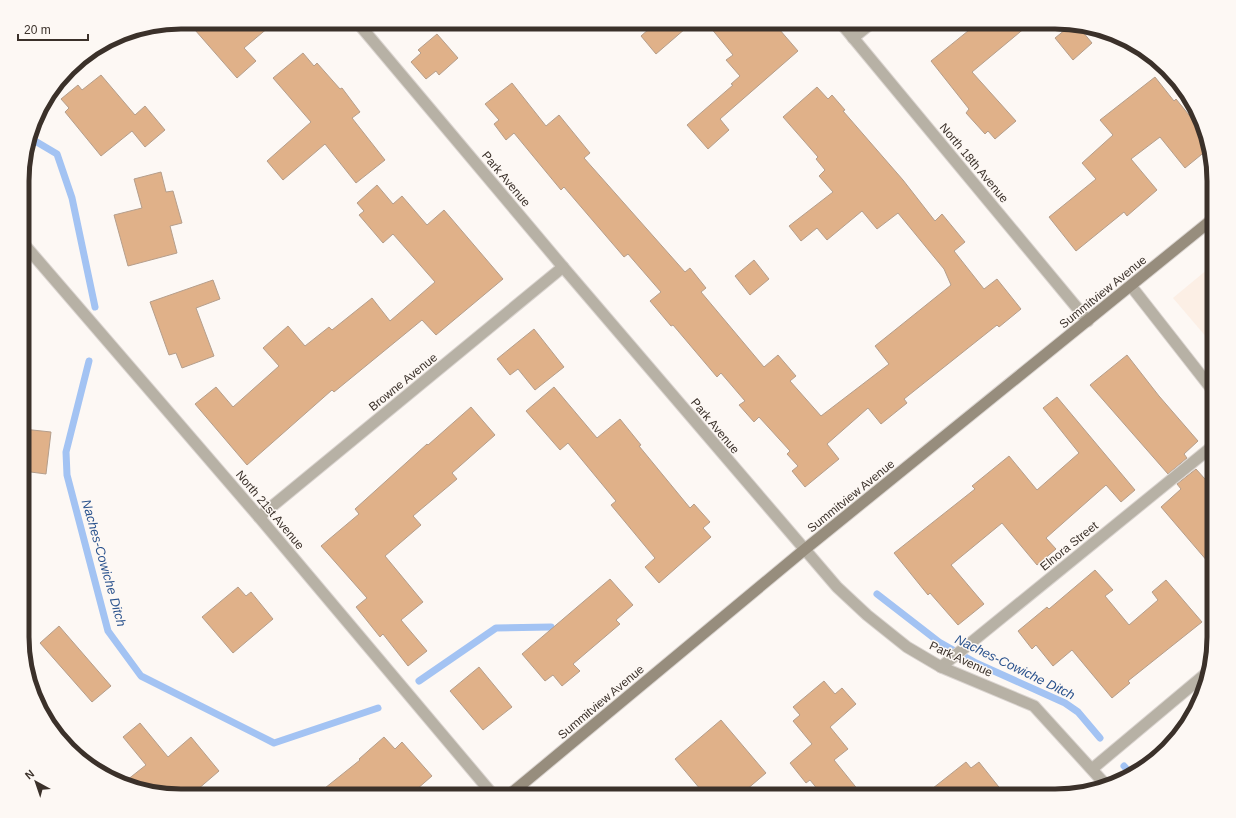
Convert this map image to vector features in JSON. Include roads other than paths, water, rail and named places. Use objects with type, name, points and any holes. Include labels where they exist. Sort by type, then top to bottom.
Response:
[{"type":"main road","name":"Summitview Avenue","points":[[516,789],[804,550],[1207,224]]},
{"type":"street","name":"Park Avenue","points":[[363,29],[563,267],[837,587],[907,647],[941,667],[1034,706],[1103,781]]},
{"type":"street","name":"North 18th Avenue","points":[[846,29],[1088,321]]},
{"type":"street","points":[[853,38],[864,29]]},
{"type":"street","name":"North 21st Avenue","points":[[29,250],[259,517],[488,789]]},
{"type":"street","name":"Browne Avenue","points":[[259,517],[563,267]]},
{"type":"street","points":[[1131,286],[1207,383]]},
{"type":"street","name":"Elnora Street","points":[[941,667],[1207,451]]},
{"type":"street","points":[[1092,769],[1202,677]]},
{"type":"waterway","name":"Naches-Cowiche Ditch","points":[[34,141],[57,154],[72,198],[95,307]]},
{"type":"waterway","name":"Naches-Cowiche Ditch","points":[[89,361],[66,452],[67,475],[108,631],[141,676],[274,743],[378,708]]},
{"type":"waterway","name":"Naches-Cowiche Ditch","points":[[877,594],[939,642],[976,663],[1065,703],[1078,712],[1100,738]]},
{"type":"waterway","name":"Naches-Cowiche Ditch","points":[[419,681],[496,628],[551,627]]},
{"type":"waterway","name":"Naches-Cowiche Ditch","points":[[1124,766],[1128,770]]}]
